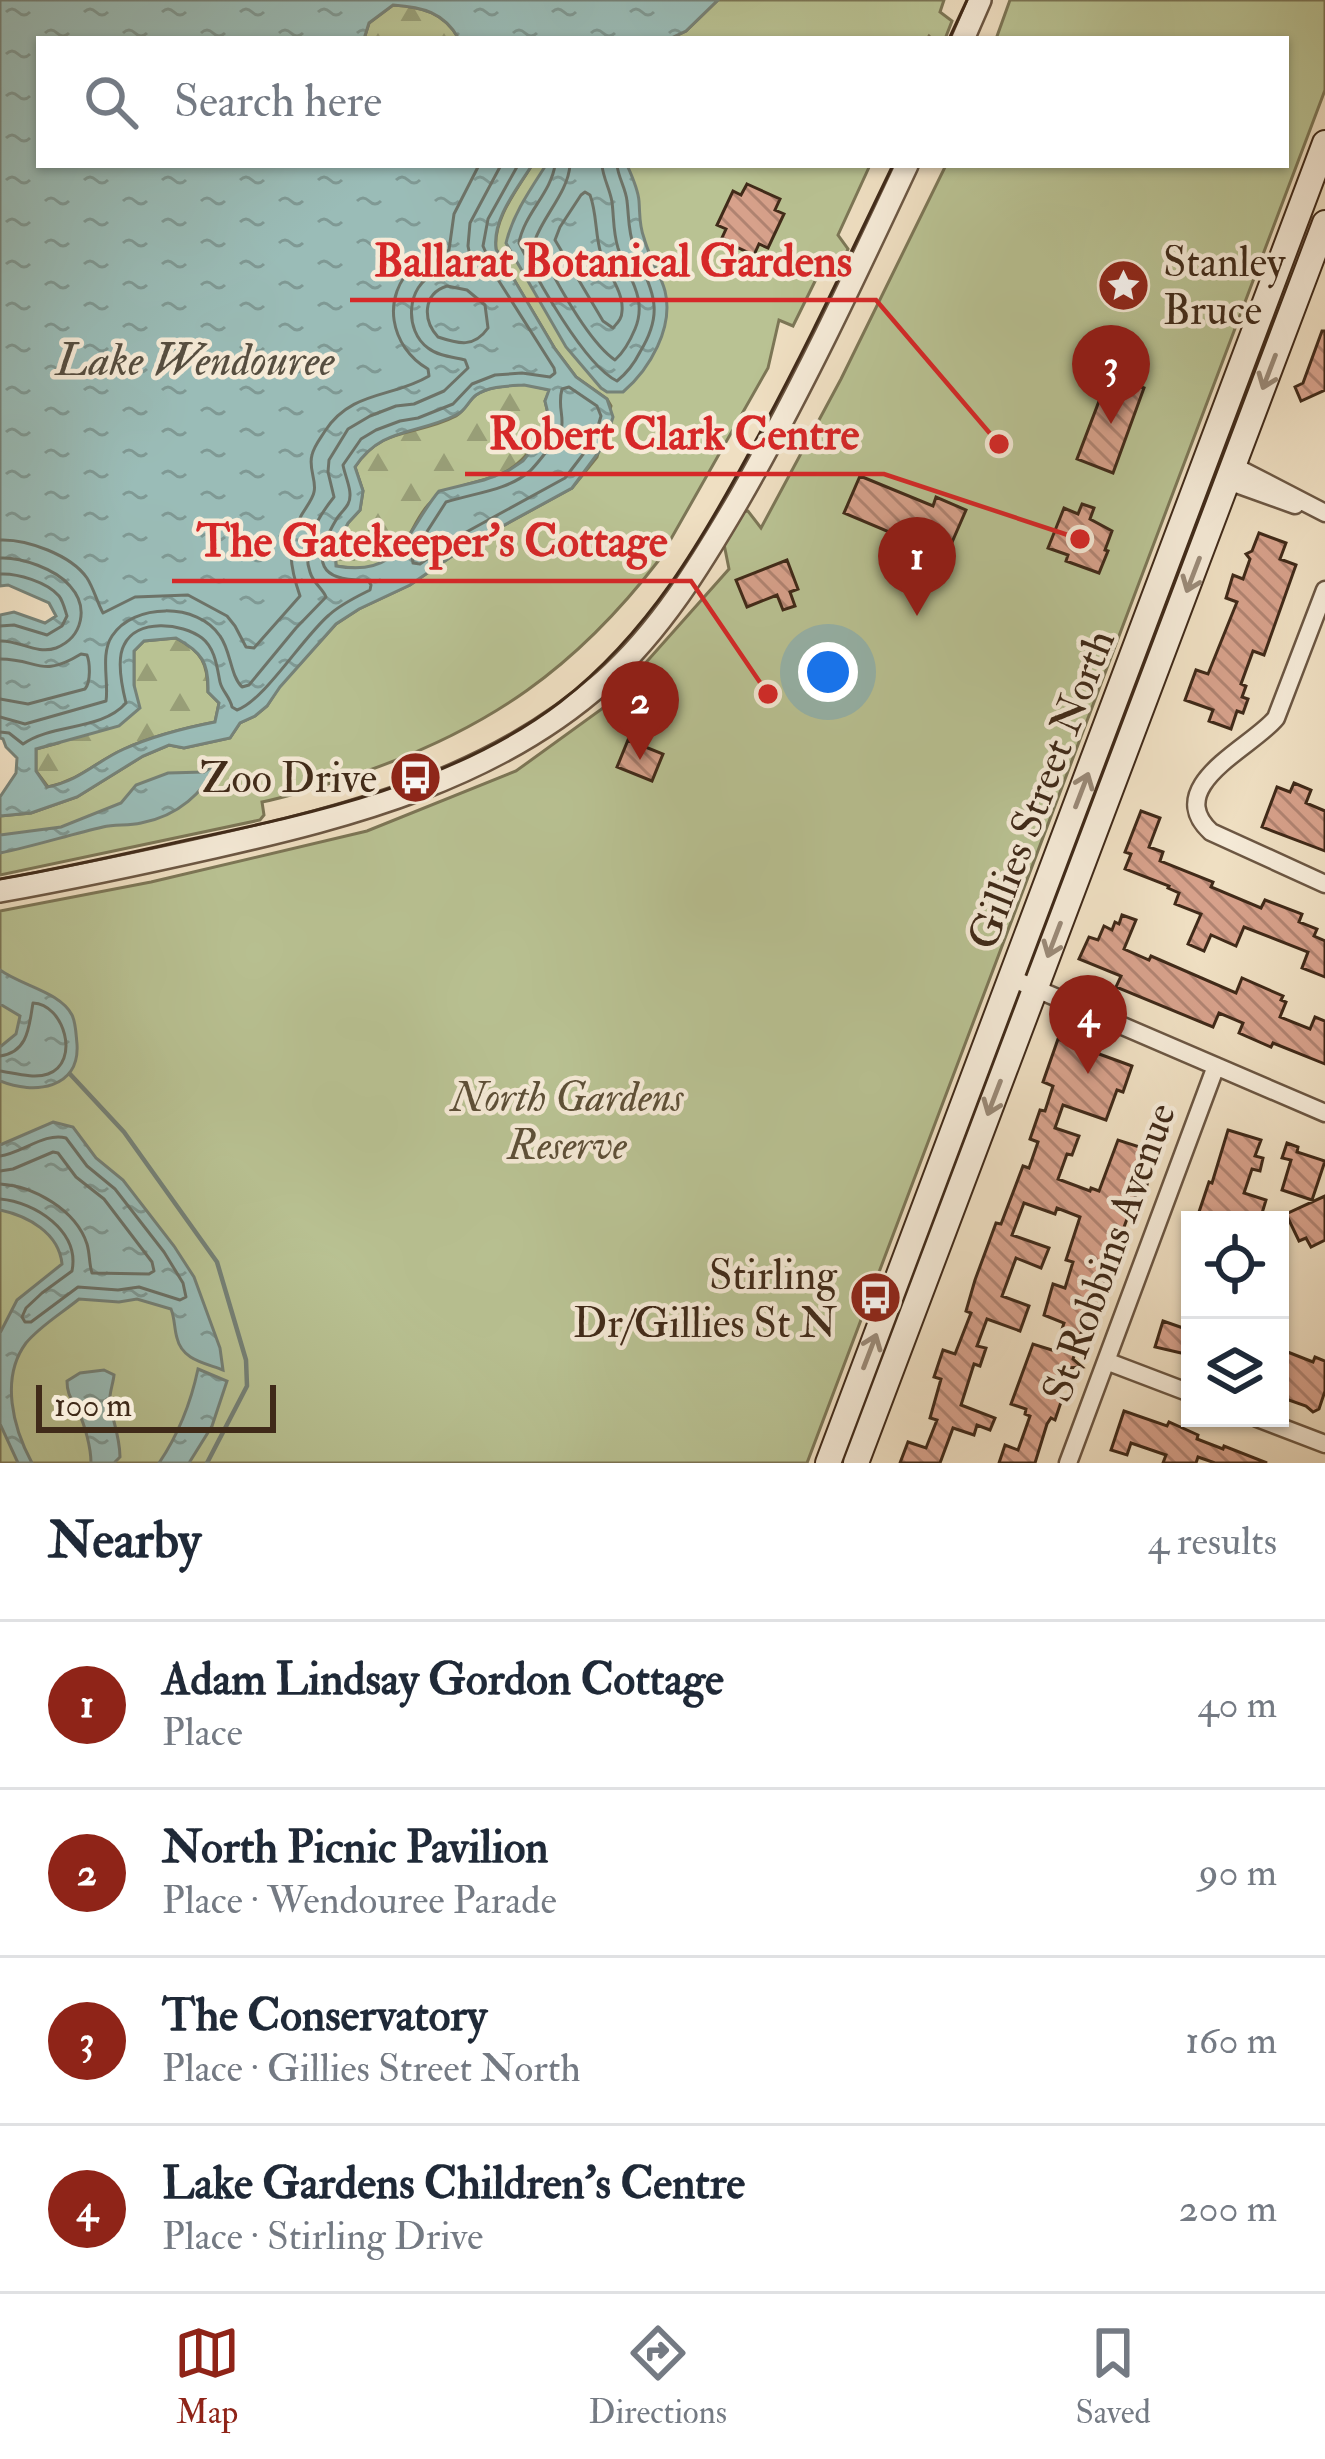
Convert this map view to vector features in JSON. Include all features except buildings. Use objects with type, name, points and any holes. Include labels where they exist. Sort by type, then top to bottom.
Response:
[{"type":"main road","name":"Gillies Street North","points":[[830,1462],[1325,143]]},
{"type":"main road","name":"Gillies Street North","points":[[856,1463],[1325,223]]},
{"type":"main road","points":[[1205,463],[1231,473]]},
{"type":"street","points":[[964,36],[980,0]]},
{"type":"street","points":[[0,891],[157,860],[358,811],[486,760],[586,696],[644,640],[718,536],[794,399],[906,168]]},
{"type":"street","points":[[1231,473],[1325,513]]},
{"type":"street","points":[[1325,590],[1276,718],[1215,768],[1197,802],[1201,821],[1210,832],[1325,884]]},
{"type":"street","points":[[1011,978],[1325,1113]]},
{"type":"street","name":"St Robbins Avenue","points":[[1068,1463],[1216,1066]]},
{"type":"street","points":[[1106,1361],[1181,1390]]},
{"type":"street","points":[[1281,1427],[1325,1444]]},
{"type":"green space","points":[[718,0],[944,0],[940,12],[952,21],[946,36],[675,36]]},
{"type":"green space","name":"North Gardens Reserve","points":[[1010,0],[1325,0],[1325,90],[807,1463],[0,1463],[0,911],[151,882],[367,831],[516,771],[610,703],[729,569],[724,544],[741,512],[748,511],[761,528],[945,168],[1289,168],[1289,36],[997,36]]},
{"type":"green space","points":[[393,5],[413,7],[431,13],[457,36],[365,36],[369,23]]},
{"type":"green space","points":[[530,168],[869,168],[838,235],[848,249],[840,266],[824,263],[793,326],[779,320],[768,368],[659,560],[562,663],[490,715],[407,756],[262,802],[260,820],[0,875],[0,816],[31,813],[77,797],[169,745],[184,748],[230,738],[240,723],[267,706],[336,624],[572,488],[597,457],[611,406],[576,377],[555,349],[496,249],[502,216]]},
{"type":"green space","points":[[524,384],[550,390],[545,401],[551,426],[518,463],[436,498],[397,553],[382,564],[336,566],[335,548],[360,510],[363,491],[355,467],[366,454],[389,438],[456,416],[481,392]]},
{"type":"green space","points":[[176,638],[202,659],[208,692],[219,703],[215,722],[135,744],[48,787],[36,771],[36,749],[59,743],[134,685],[134,651],[144,641]]},
{"type":"water","name":"Lake Wendouree","points":[[0,0],[718,0],[675,36],[457,36],[431,13],[393,5],[369,23],[365,36],[36,36],[36,168],[530,168],[502,216],[496,249],[555,349],[576,377],[607,399],[613,417],[604,445],[572,488],[336,624],[267,706],[240,723],[230,738],[184,748],[169,745],[77,797],[31,813],[0,816],[0,797],[16,773],[17,758],[0,738],[0,615],[14,612],[45,623],[56,616],[49,603],[0,586]],"holes":[[[524,385],[549,390],[545,401],[551,426],[523,461],[484,480],[439,491],[389,558],[358,568],[336,566],[335,548],[360,510],[363,491],[355,467],[365,454],[388,438],[459,413],[481,392]],[[176,638],[192,648],[205,666],[208,692],[219,703],[215,722],[135,744],[47,787],[36,771],[36,749],[119,726],[140,708],[134,651],[144,641]]]},
{"type":"water","points":[[544,168],[628,168],[638,196],[642,233],[667,305],[663,333],[651,359],[623,392],[601,388],[566,347],[506,243]]},
{"type":"water","points":[[221,761],[197,793],[167,815],[0,853],[0,835],[61,827],[121,803],[136,785],[168,773],[204,772]]},
{"type":"water","points":[[0,970],[59,1001],[72,1015],[76,1059],[71,1071],[52,1085],[27,1087],[0,1081],[0,1047],[16,1034],[20,1016],[0,1004]]},
{"type":"water","points":[[53,1122],[73,1127],[96,1158],[123,1180],[174,1246],[194,1277],[220,1348],[223,1370],[184,1351],[171,1309],[137,1299],[79,1299],[38,1331],[18,1357],[12,1403],[32,1463],[18,1463],[0,1424],[0,1333],[17,1300],[62,1264],[55,1243],[40,1228],[0,1210],[0,1145]]},
{"type":"water","points":[[198,1369],[227,1381],[212,1426],[189,1463],[159,1463],[183,1418]]},
{"type":"water","points":[[104,1370],[114,1375],[110,1402],[120,1457],[114,1463],[91,1463],[67,1381],[80,1373]]},
{"type":"waterway","points":[[70,1074],[124,1132],[217,1262],[246,1360],[247,1386],[207,1463]]},
{"type":"tram line","points":[[950,36],[967,0]]},
{"type":"tram line","points":[[0,879],[284,818],[381,791],[475,754],[560,702],[621,646],[694,549],[791,373],[892,168]]},
{"type":"place","name":"Stanley Bruce","points":[[1124,285]]},
{"type":"place","name":"The Conservatory","points":[[1111,424]]},
{"type":"place","name":"Ballarat Botanical Gardens","points":[[999,444]]},
{"type":"place","name":"Robert Clark Centre","points":[[1080,539]]},
{"type":"place","name":"Adam Lindsay Gordon Cottage","points":[[917,616]]},
{"type":"place","name":"The Gatekeeper's Cottage","points":[[768,694]]},
{"type":"place","name":"North Picnic Pavilion","points":[[640,760]]},
{"type":"place","name":"Zoo Drive","points":[[416,777]]},
{"type":"place","name":"Lake Gardens Children's Centre","points":[[1088,1074]]},
{"type":"place","name":"Stirling Dr/Gillies St N","points":[[876,1298]]}]
